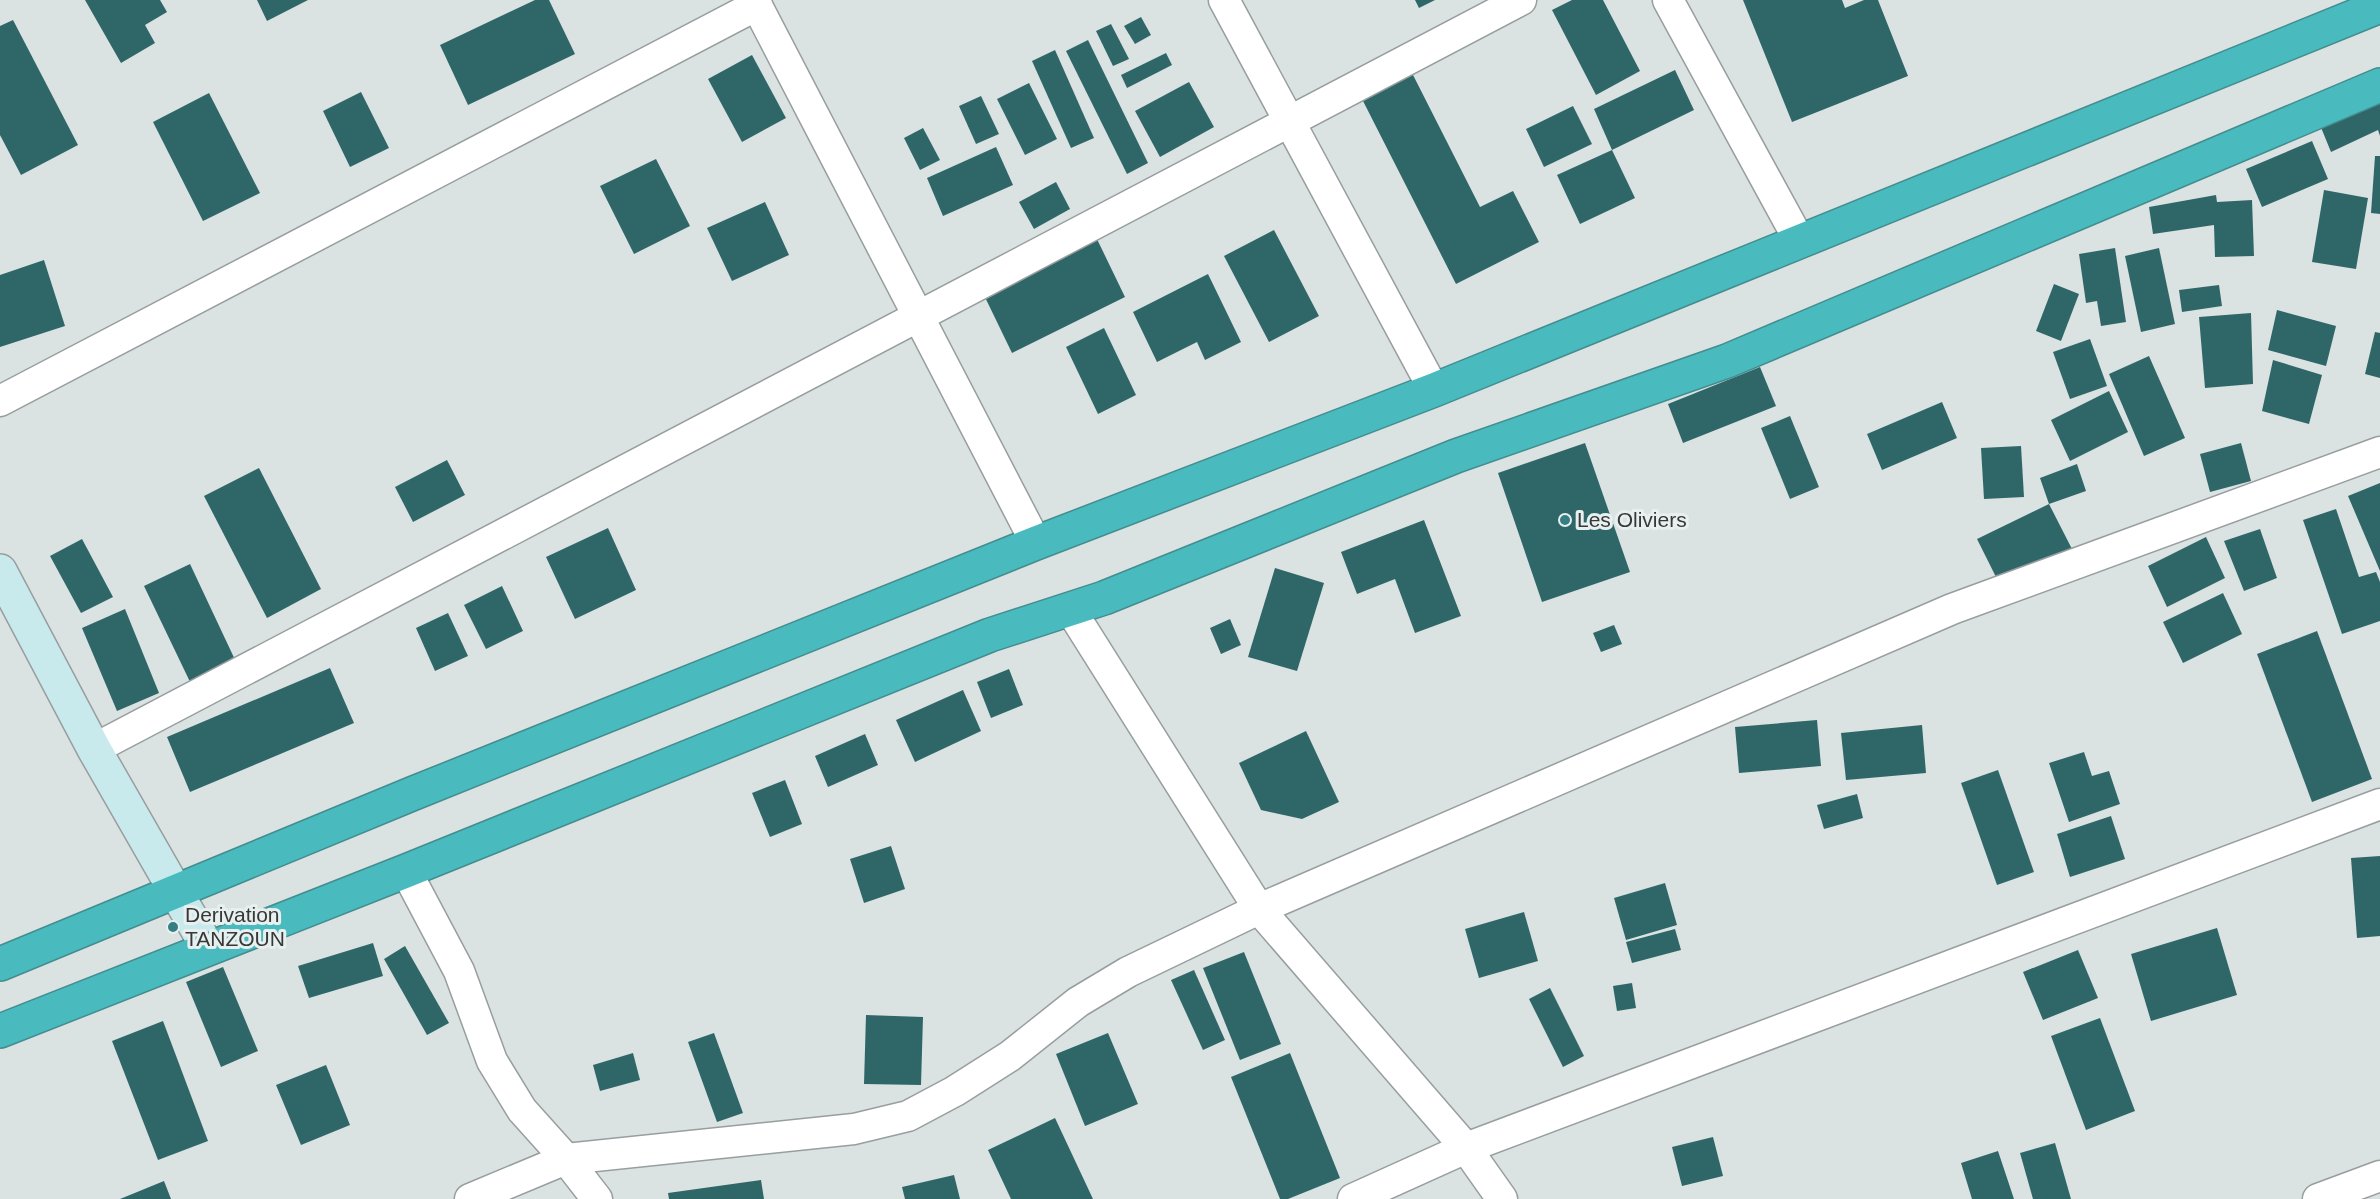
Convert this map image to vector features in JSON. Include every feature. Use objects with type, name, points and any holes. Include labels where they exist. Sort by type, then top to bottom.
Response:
[{"type":"highway","points":[[0,964],[1036,543],[1434,390],[2380,6]]},
{"type":"highway","points":[[0,1031],[406,871],[990,634],[1104,597],[1456,456],[1727,361],[2380,85]]},
{"type":"street","points":[[1224,0],[1434,390]]},
{"type":"street","points":[[94,749],[1521,0]]},
{"type":"street","points":[[1668,0],[1799,240]]},
{"type":"street","points":[[0,401],[755,2],[1036,543]]},
{"type":"street","points":[[470,1199],[566,1160],[854,1129],[908,1116],[955,1091],[1010,1056],[1078,1002],[1128,972],[1259,909],[1952,609],[2380,452]]},
{"type":"street","points":[[0,571],[94,749],[208,948]]},
{"type":"street","points":[[1070,609],[1259,909],[1466,1148],[1502,1199]]},
{"type":"street","points":[[1353,1199],[1466,1148],[2380,804]]},
{"type":"street","points":[[406,871],[459,971],[492,1061],[522,1110],[597,1199]]},
{"type":"street","points":[[2318,1199],[2380,1176]]},
{"type":"building","points":[[85,0],[160,0],[167,12],[145,25],[155,43],[121,63]]},
{"type":"building","points":[[257,0],[308,0],[267,21]]},
{"type":"building","points":[[535,0],[549,0],[575,54],[468,105],[440,45]]},
{"type":"building","points":[[1415,0],[1435,0],[1419,8]]},
{"type":"building","points":[[1572,0],[1603,0],[1640,71],[1596,95],[1552,10]]},
{"type":"building","points":[[1743,0],[1842,0],[1845,8],[1864,0],[1878,0],[1908,76],[1792,122]]},
{"type":"building","points":[[1141,17],[1151,35],[1135,44],[1124,26]]},
{"type":"building","points":[[13,20],[78,145],[21,175],[0,135],[0,26]]},
{"type":"building","points":[[1111,24],[1129,59],[1113,66],[1096,31]]},
{"type":"building","points":[[1088,40],[1148,163],[1127,174],[1066,51]]},
{"type":"building","points":[[1055,50],[1094,138],[1071,148],[1032,61]]},
{"type":"building","points":[[1166,53],[1172,65],[1127,88],[1121,75]]},
{"type":"building","points":[[752,55],[786,118],[742,142],[708,79]]},
{"type":"building","points":[[1675,70],[1694,110],[1612,150],[1594,109]]},
{"type":"building","points":[[1412,73],[1480,207],[1513,191],[1539,242],[1456,284],[1362,99]]},
{"type":"building","points":[[1189,82],[1214,127],[1160,157],[1135,111]]},
{"type":"building","points":[[1029,83],[1057,139],[1025,155],[997,99]]},
{"type":"building","points":[[361,92],[389,148],[350,167],[323,111]]},
{"type":"building","points":[[209,93],[260,193],[203,221],[153,122]]},
{"type":"building","points":[[2380,95],[2380,136],[2378,130],[2331,152],[2320,125]]},
{"type":"building","points":[[981,96],[999,134],[976,144],[959,106]]},
{"type":"building","points":[[1573,106],[1592,144],[1544,167],[1526,129]]},
{"type":"building","points":[[923,128],[940,160],[920,170],[904,138]]},
{"type":"building","points":[[2312,141],[2328,179],[2262,207],[2246,169]]},
{"type":"building","points":[[996,147],[1013,185],[943,216],[927,178]]},
{"type":"building","points":[[1612,150],[1635,198],[1580,224],[1557,175]]},
{"type":"building","points":[[2375,156],[2380,156],[2380,214],[2371,213]]},
{"type":"building","points":[[656,159],[690,226],[634,254],[600,186]]},
{"type":"building","points":[[1056,182],[1070,209],[1034,229],[1019,202]]},
{"type":"building","points":[[2324,190],[2368,198],[2356,269],[2312,262]]},
{"type":"building","points":[[2216,195],[2217,202],[2252,200],[2254,256],[2215,257],[2214,225],[2153,234],[2149,207]]},
{"type":"building","points":[[765,202],[789,255],[732,281],[707,228]]},
{"type":"building","points":[[1274,230],[1319,316],[1269,342],[1224,256]]},
{"type":"building","points":[[1095,235],[1125,297],[1012,353],[982,291]]},
{"type":"building","points":[[2115,248],[2126,322],[2101,326],[2097,301],[2086,303],[2079,254]]},
{"type":"building","points":[[2159,248],[2175,324],[2141,332],[2125,256]]},
{"type":"building","points":[[44,260],[65,326],[0,347],[0,275]]},
{"type":"building","points":[[1208,274],[1241,342],[1205,360],[1197,342],[1157,362],[1133,312]]},
{"type":"building","points":[[2054,284],[2079,294],[2061,341],[2036,331]]},
{"type":"building","points":[[2219,285],[2222,306],[2182,312],[2179,290]]},
{"type":"building","points":[[2277,310],[2336,326],[2326,366],[2268,350]]},
{"type":"building","points":[[2251,313],[2253,384],[2205,388],[2199,317]]},
{"type":"building","points":[[1104,328],[1136,395],[1098,414],[1066,347]]},
{"type":"building","points":[[2375,332],[2380,333],[2380,378],[2365,374]]},
{"type":"building","points":[[2090,339],[2107,386],[2070,399],[2053,352]]},
{"type":"building","points":[[2149,356],[2185,438],[2144,456],[2109,374]]},
{"type":"building","points":[[2273,360],[2322,375],[2309,424],[2262,411]]},
{"type":"building","points":[[1760,367],[1776,406],[1683,443],[1668,404]]},
{"type":"building","points":[[2109,391],[2128,432],[2070,461],[2051,420]]},
{"type":"building","points":[[1942,402],[1957,438],[1882,470],[1867,434]]},
{"type":"building","points":[[1790,416],[1819,487],[1790,499],[1761,428]]},
{"type":"building","points":[[1585,443],[1630,572],[1542,602],[1498,473]]},
{"type":"building","points":[[2241,443],[2251,481],[2210,492],[2200,454]]},
{"type":"building","points":[[2021,446],[2024,497],[1984,499],[1981,448]]},
{"type":"building","points":[[447,460],[465,495],[413,522],[395,487]]},
{"type":"building","points":[[2077,464],[2086,491],[2049,504],[2040,478]]},
{"type":"building","points":[[259,468],[321,589],[267,618],[204,496]]},
{"type":"building","points":[[2380,483],[2380,571],[2348,496]]},
{"type":"building","points":[[2049,504],[2072,549],[2000,585],[1977,539]]},
{"type":"building","points":[[2336,509],[2359,577],[2376,572],[2380,582],[2380,621],[2342,634],[2303,520]]},
{"type":"building","points":[[1424,520],[1461,616],[1415,633],[1395,579],[1357,594],[1341,552]]},
{"type":"building","points":[[608,528],[636,590],[575,619],[546,557]]},
{"type":"building","points":[[2260,529],[2277,578],[2244,591],[2224,541]]},
{"type":"building","points":[[2206,537],[2225,578],[2167,607],[2148,566]]},
{"type":"building","points":[[82,539],[113,597],[81,613],[50,556]]},
{"type":"building","points":[[190,564],[237,664],[192,686],[144,586]]},
{"type":"building","points":[[1275,568],[1324,583],[1297,671],[1248,657]]},
{"type":"building","points":[[502,586],[523,631],[486,649],[464,605]]},
{"type":"building","points":[[2223,593],[2242,634],[2183,663],[2163,622]]},
{"type":"building","points":[[125,609],[159,693],[117,711],[82,628]]},
{"type":"building","points":[[448,613],[468,656],[435,671],[416,628]]},
{"type":"building","points":[[1230,619],[1241,645],[1221,654],[1210,628]]},
{"type":"building","points":[[1614,625],[1622,644],[1601,652],[1593,633]]},
{"type":"building","points":[[2317,631],[2372,779],[2312,802],[2257,654]]},
{"type":"building","points":[[330,668],[354,723],[190,792],[167,737]]},
{"type":"building","points":[[1009,669],[1023,705],[991,718],[977,682]]},
{"type":"building","points":[[963,690],[981,731],[915,762],[896,720]]},
{"type":"building","points":[[1817,720],[1821,766],[1739,773],[1735,727]]},
{"type":"building","points":[[1922,725],[1926,773],[1846,780],[1841,733]]},
{"type":"building","points":[[1306,731],[1339,802],[1302,819],[1261,810],[1239,763]]},
{"type":"building","points":[[865,734],[878,765],[828,787],[815,756]]},
{"type":"building","points":[[2084,752],[2092,776],[2109,771],[2120,804],[2069,822],[2049,763]]},
{"type":"building","points":[[1998,770],[2034,872],[1997,885],[1961,783]]},
{"type":"building","points":[[785,780],[802,824],[770,837],[752,793]]},
{"type":"building","points":[[1857,794],[1863,818],[1824,829],[1817,805]]},
{"type":"building","points":[[2111,816],[2125,859],[2070,877],[2057,834]]},
{"type":"building","points":[[891,846],[905,889],[864,903],[850,859]]},
{"type":"building","points":[[2380,856],[2380,936],[2357,938],[2351,858]]},
{"type":"building","points":[[1665,883],[1677,925],[1626,940],[1614,898]]},
{"type":"building","points":[[1524,912],[1538,961],[1479,978],[1465,929]]},
{"type":"building","points":[[2217,928],[2237,995],[2151,1021],[2131,954]]},
{"type":"building","points":[[1675,929],[1681,950],[1632,963],[1626,942]]},
{"type":"building","points":[[373,943],[383,976],[309,998],[298,966]]},
{"type":"building","points":[[405,946],[449,1023],[427,1035],[384,959]]},
{"type":"building","points":[[2078,950],[2098,998],[2043,1020],[2023,972]]},
{"type":"building","points":[[1244,952],[1281,1044],[1240,1060],[1203,968]]},
{"type":"building","points":[[223,967],[258,1051],[221,1067],[186,982]]},
{"type":"building","points":[[1194,970],[1225,1040],[1203,1050],[1171,980]]},
{"type":"building","points":[[1632,983],[1636,1008],[1617,1011],[1613,986]]},
{"type":"building","points":[[1550,988],[1584,1056],[1563,1067],[1529,999]]},
{"type":"building","points":[[866,1015],[923,1017],[921,1085],[864,1084]]},
{"type":"building","points":[[2100,1018],[2135,1111],[2086,1130],[2051,1036]]},
{"type":"building","points":[[163,1021],[208,1141],[158,1160],[112,1041]]},
{"type":"building","points":[[714,1033],[743,1113],[717,1122],[688,1042]]},
{"type":"building","points":[[1108,1033],[1138,1104],[1085,1126],[1056,1054]]},
{"type":"building","points":[[633,1053],[640,1080],[600,1091],[593,1065]]},
{"type":"building","points":[[1290,1053],[1340,1178],[1288,1199],[1280,1199],[1231,1077]]},
{"type":"building","points":[[326,1065],[350,1125],[301,1145],[276,1085]]},
{"type":"building","points":[[1055,1118],[1093,1199],[1011,1199],[988,1150]]},
{"type":"building","points":[[1713,1137],[1723,1176],[1682,1186],[1672,1147]]},
{"type":"building","points":[[2055,1143],[2071,1199],[2033,1199],[2020,1153]]},
{"type":"building","points":[[1998,1151],[2014,1199],[1972,1199],[1961,1163]]},
{"type":"building","points":[[954,1175],[960,1199],[905,1199],[902,1187]]},
{"type":"building","points":[[761,1180],[764,1199],[669,1199],[668,1193]]},
{"type":"building","points":[[164,1181],[171,1199],[120,1199]]},
{"type":"place","name":"Les Oliviers","points":[[1565,520]]},
{"type":"place","name":"Derivation TANZOUN","points":[[173,927]]}]
